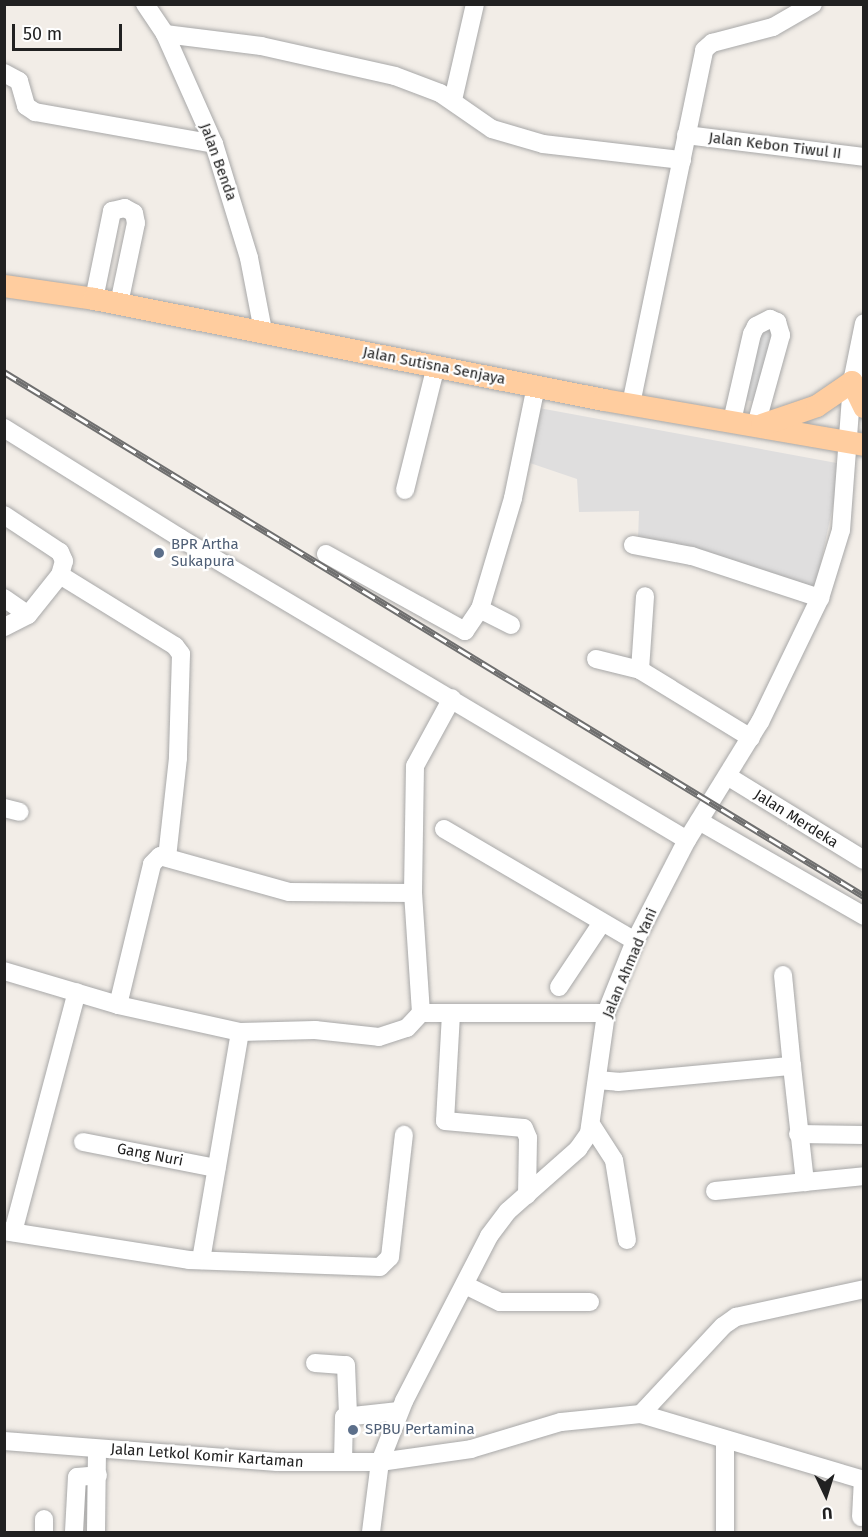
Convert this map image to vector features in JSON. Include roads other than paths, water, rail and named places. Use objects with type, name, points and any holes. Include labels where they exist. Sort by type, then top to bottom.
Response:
[{"type":"main road","name":"Jalan Sutisna Senjaya","points":[[4,286],[94,299],[536,386],[856,444]]},
{"type":"main road","points":[[758,425],[818,406],[852,382],[864,407]]},
{"type":"street","name":"Jalan Benda","points":[[145,4],[165,34],[214,144],[249,258],[263,331]]},
{"type":"street","points":[[453,100],[475,4]]},
{"type":"street","points":[[632,404],[706,46],[773,27],[813,4]]},
{"type":"street","points":[[165,34],[261,46],[395,76],[453,100],[492,129],[534,141],[682,160]]},
{"type":"street","points":[[4,73],[19,81],[26,106],[39,114],[214,144]]},
{"type":"street","name":"Jalan Kebon Tiwul II","points":[[687,135],[864,157]]},
{"type":"street","points":[[94,299],[112,211],[125,208],[134,213],[136,223],[119,304]]},
{"type":"street","points":[[732,421],[752,334],[756,326],[770,319],[777,322],[781,335],[758,425]]},
{"type":"street","name":"Jalan Ahmad Yani","points":[[370,1533],[380,1462],[399,1411],[489,1236],[527,1195],[578,1149],[592,1126],[606,1013],[635,941],[687,840],[751,738],[820,598],[841,530],[856,444],[852,382],[864,323]]},
{"type":"street","points":[[405,490],[436,366]]},
{"type":"street","points":[[326,554],[462,630],[470,628],[480,609],[513,498],[536,386]]},
{"type":"street","points":[[4,428],[180,538],[687,840]]},
{"type":"street","points":[[4,515],[61,553],[60,575],[28,615],[4,627]]},
{"type":"street","points":[[633,545],[692,556],[820,598]]},
{"type":"street","points":[[60,575],[175,646],[181,654],[178,758],[167,857]]},
{"type":"street","points":[[640,670],[645,596]]},
{"type":"street","points":[[4,598],[28,615]]},
{"type":"street","points":[[480,609],[511,626]]},
{"type":"street","points":[[596,659],[640,670],[751,738]]},
{"type":"street","points":[[421,1013],[418,1007],[413,893],[416,766],[452,698]]},
{"type":"street","name":"Jalan Merdeka","points":[[724,784],[864,860]]},
{"type":"street","points":[[699,821],[864,916]]},
{"type":"street","points":[[444,829],[601,924],[635,941]]},
{"type":"street","points":[[118,1005],[152,864],[159,857],[167,857],[289,892],[413,893]]},
{"type":"street","points":[[559,987],[601,924]]},
{"type":"street","points":[[4,971],[118,1005],[240,1032],[315,1030],[379,1037],[407,1028],[421,1013],[606,1013]]},
{"type":"street","points":[[783,975],[798,1134],[806,1182]]},
{"type":"street","points":[[77,992],[9,1232],[201,1260],[376,1267],[385,1264],[391,1253],[404,1135]]},
{"type":"street","points":[[451,1014],[445,1121],[524,1128],[528,1138],[527,1195]]},
{"type":"street","points":[[201,1260],[240,1032]]},
{"type":"street","points":[[597,1080],[618,1082],[792,1066]]},
{"type":"street","points":[[592,1126],[614,1160],[627,1240]]},
{"type":"street","points":[[798,1134],[864,1135]]},
{"type":"street","name":"Gang Nuri","points":[[83,1142],[216,1168]]},
{"type":"street","points":[[715,1191],[864,1176]]},
{"type":"street","points":[[465,1285],[500,1302],[590,1302]]},
{"type":"street","points":[[641,1414],[736,1317],[864,1289]]},
{"type":"street","points":[[315,1363],[346,1365],[348,1415],[343,1421],[343,1461]]},
{"type":"street","points":[[348,1415],[399,1411]]},
{"type":"street","name":"Jalan Letkol Komir Kartaman","points":[[4,1441],[98,1449],[188,1453],[277,1462],[380,1462],[471,1449],[561,1422],[641,1414],[863,1480]]},
{"type":"street","points":[[724,1533],[725,1440]]},
{"type":"street","points":[[96,1533],[98,1449]]},
{"type":"street","points":[[74,1533],[77,1477],[98,1475]]},
{"type":"street","points":[[861,1517],[863,1480]]},
{"type":"street","points":[[75,1511],[97,1512]]},
{"type":"railway","points":[[4,372],[864,896]]},
{"type":"place","name":"BPR Artha Sukapura","points":[[159,553]]},
{"type":"place","name":"SPBU Pertamina","points":[[353,1430]]}]
